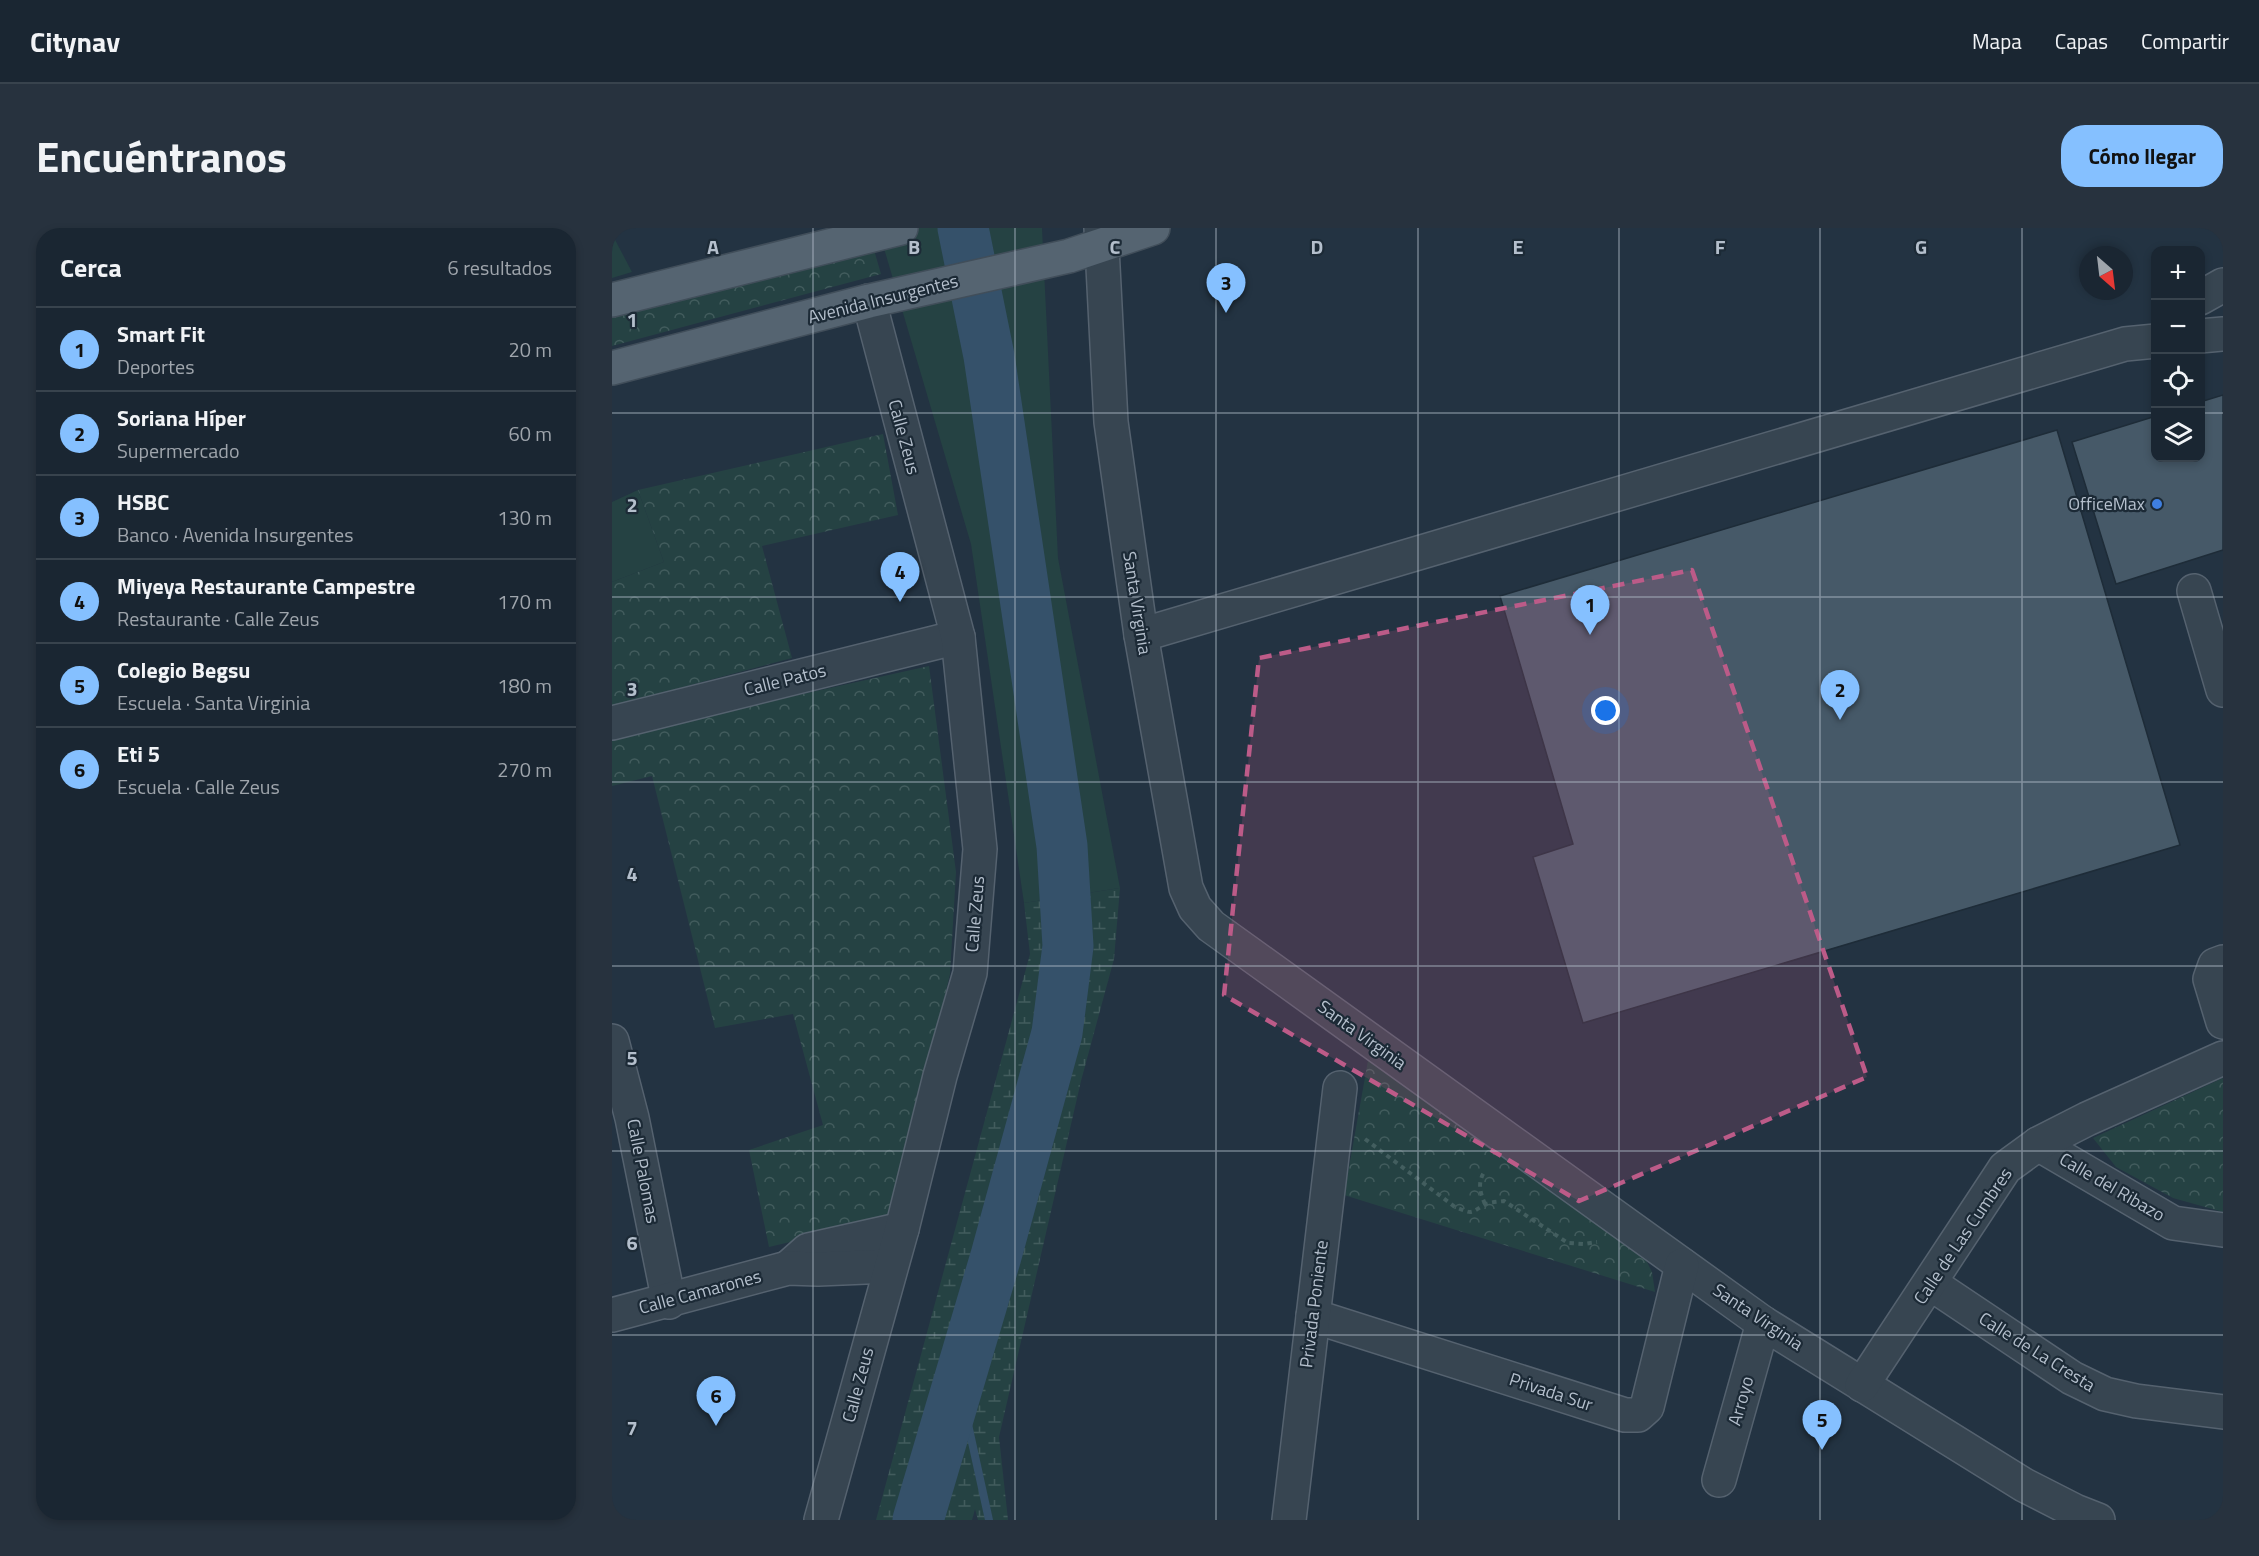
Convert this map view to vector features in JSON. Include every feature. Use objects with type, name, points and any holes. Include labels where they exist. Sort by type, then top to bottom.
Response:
[{"type":"main road","points":[[612,300],[821,237],[861,238],[901,228]]},
{"type":"main road","name":"Avenida Insurgentes","points":[[612,368],[868,301],[1069,256],[1102,236],[1153,228]]},
{"type":"street","name":"Santa Virginia","points":[[1102,236],[1111,422],[1141,635],[1186,888],[1195,908],[1210,926],[1762,1323],[2024,1485],[2098,1520]]},
{"type":"street","points":[[2205,295],[2223,285]]},
{"type":"street","name":"Calle Zeus","points":[[821,1520],[902,1228],[940,1076],[970,974],[980,849],[958,637],[868,301]]},
{"type":"street","points":[[1141,635],[2140,343],[2151,331]]},
{"type":"street","points":[[2205,336],[2223,334]]},
{"type":"street","points":[[2194,591],[2222,686]]},
{"type":"street","name":"Calle Patos","points":[[612,723],[958,637]]},
{"type":"street","points":[[2223,962],[2216,965],[2210,979],[2223,1022]]},
{"type":"street","name":"Calle Palomas","points":[[612,1041],[622,1120],[669,1302]]},
{"type":"street","name":"Calle de Las Cumbres","points":[[1862,1385],[2005,1168],[2038,1144],[2087,1119],[2223,1058]]},
{"type":"street","name":"Privada Poniente","points":[[1289,1520],[1340,1088]]},
{"type":"street","name":"Calle del Ribazo","points":[[2038,1144],[2173,1223],[2223,1230]]},
{"type":"street","name":"Calle Camarones","points":[[788,1268],[808,1250],[902,1228]]},
{"type":"street","name":"Privada Sur","points":[[1313,1317],[1625,1415],[1638,1415],[1647,1407],[1682,1265]]},
{"type":"street","name":"Calle Camarones","points":[[612,1315],[669,1302],[788,1268],[890,1266]]},
{"type":"street","name":"Calle de La Cresta","points":[[1930,1283],[2072,1378],[2105,1394],[2136,1401],[2223,1412]]},
{"type":"street","name":"Arroyo","points":[[1719,1480],[1762,1323]]},
{"type":"path","points":[[1360,1135],[1455,1207],[1468,1212],[1476,1212],[1485,1204],[1504,1201],[1568,1243],[1584,1244],[1602,1240]]},
{"type":"path","points":[[1485,1171],[1481,1177],[1479,1192],[1485,1204]]},
{"type":"highlighted area","points":[[1692,570],[1867,1077],[1579,1201],[1224,995],[1259,658]]},
{"type":"green space","points":[[878,228],[1042,228],[1058,558],[1120,888],[1024,903],[971,544]]},
{"type":"green space","points":[[612,234],[632,272],[612,278]]},
{"type":"green space","points":[[874,250],[881,274],[612,346],[612,317]]},
{"type":"green space","points":[[883,434],[898,515],[762,546],[792,658],[612,706],[612,582],[664,562],[638,490]]},
{"type":"green space","points":[[638,490],[664,562],[612,582],[612,502]]},
{"type":"green space","points":[[929,666],[956,872],[950,974],[910,1143],[887,1219],[769,1247],[749,1150],[823,1125],[793,1014],[715,1028],[652,776],[612,786],[612,736]]},
{"type":"green space","points":[[1120,888],[1114,959],[1081,1081],[999,1437],[1008,1520],[978,1520],[975,1509],[972,1520],[876,1520],[1030,954],[1024,903]]},
{"type":"green space","points":[[1369,1055],[1642,1252],[1652,1272],[1655,1292],[1344,1195]]},
{"type":"green space","points":[[2223,1078],[2223,1212],[2173,1198],[2116,1167],[2093,1138]]},
{"type":"building","name":"OfficeMax","points":[[2223,395],[2223,550],[2116,584],[2072,442],[2151,418],[2151,462],[2205,462],[2205,400]]},
{"type":"building","points":[[2057,430],[2180,845],[1583,1023],[1533,857],[1573,844],[1500,596]]},
{"type":"waterway","points":[[918,1520],[996,1256],[1057,1033],[1068,946],[1062,846],[989,356],[963,228]]},
{"type":"waterway","points":[[959,1383],[989,1520]]},
{"type":"place","name":"HSBC","points":[[1226,313]]},
{"type":"place","name":"OfficeMax","points":[[2157,504]]},
{"type":"place","name":"Miyeya Restaurante Campestre","points":[[900,602]]},
{"type":"place","name":"Smart Fit","points":[[1590,635]]},
{"type":"place","name":"Soriana Híper","points":[[1840,720]]},
{"type":"place","name":"Eti 5","points":[[716,1426]]},
{"type":"place","name":"Colegio Begsu","points":[[1822,1450]]}]
